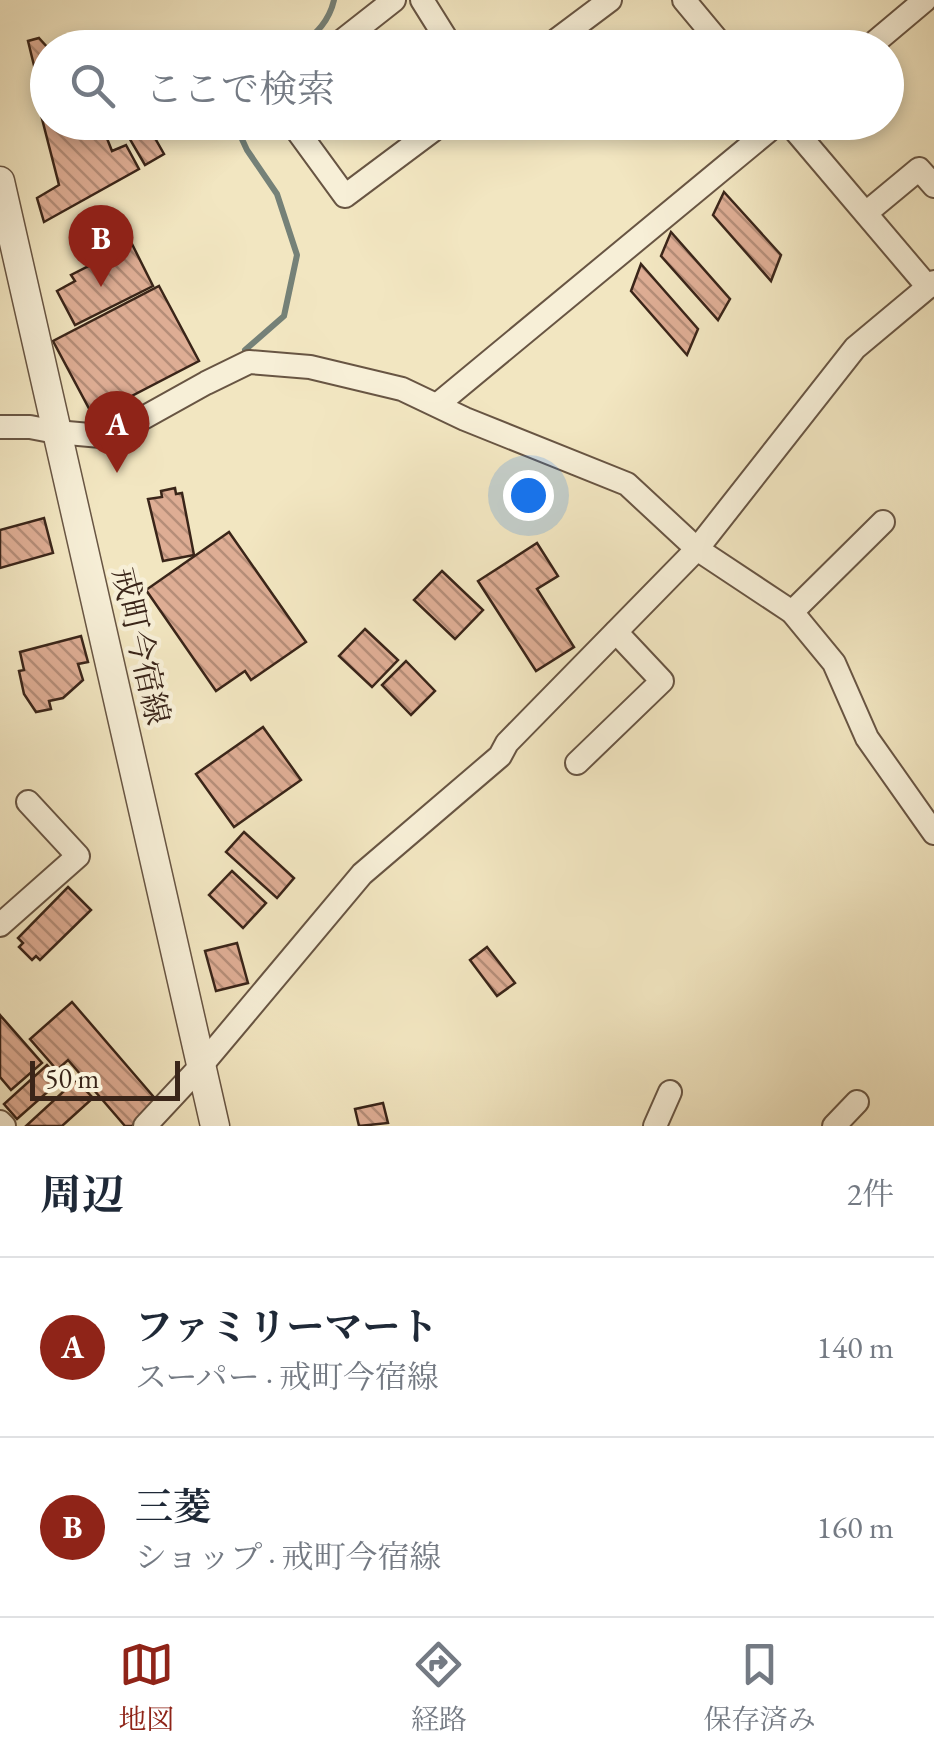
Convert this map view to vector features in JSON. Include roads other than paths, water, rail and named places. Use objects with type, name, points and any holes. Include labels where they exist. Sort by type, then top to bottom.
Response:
[{"type":"street","points":[[356,30],[394,0]]},
{"type":"street","points":[[422,0],[441,30]]},
{"type":"street","points":[[570,30],[610,0]]},
{"type":"street","points":[[684,0],[709,30]]},
{"type":"street","points":[[889,30],[925,0]]},
{"type":"street","points":[[305,140],[345,196],[420,140]]},
{"type":"street","points":[[437,406],[757,140]]},
{"type":"street","points":[[145,1126],[201,1066],[362,874],[500,756],[507,742],[697,548],[855,348],[931,284],[803,140]]},
{"type":"street","points":[[866,213],[918,169],[934,186]]},
{"type":"street","name":"戒町今宿線","points":[[0,181],[215,1126]]},
{"type":"street","points":[[0,426],[100,436],[128,426],[249,362],[310,368],[402,389],[627,484],[697,548],[792,612],[834,664],[867,738],[934,833]]},
{"type":"street","points":[[792,612],[883,522]]},
{"type":"street","points":[[577,763],[662,680],[616,632]]},
{"type":"street","points":[[0,924],[78,856],[28,802]]},
{"type":"street","points":[[655,1126],[670,1092]]},
{"type":"street","points":[[834,1126],[857,1102]]},
{"type":"waterway","points":[[318,30],[334,0]]},
{"type":"waterway","points":[[242,140],[277,194],[297,255],[284,316],[245,350]]},
{"type":"place","name":"三菱","points":[[101,287]]},
{"type":"place","name":"ファミリーマート","points":[[117,473]]}]
